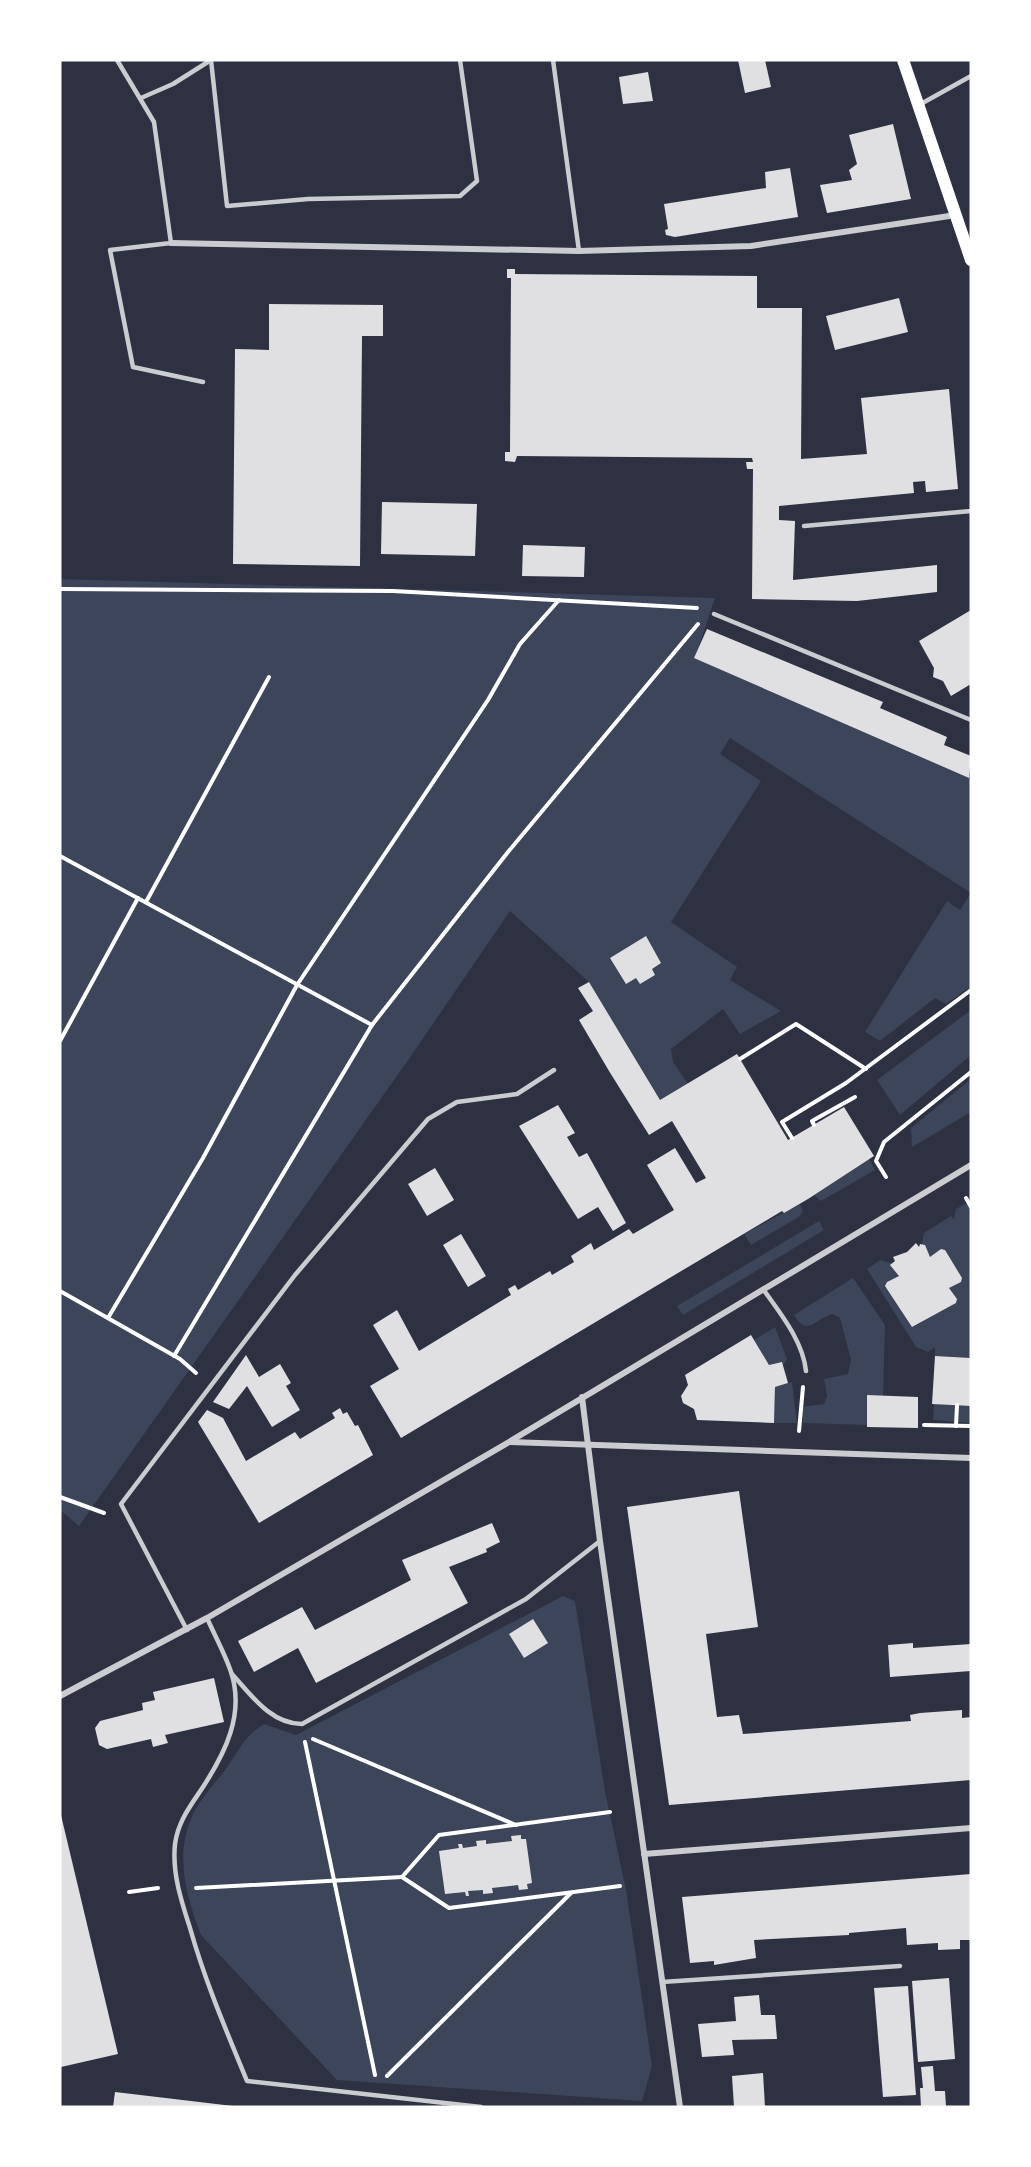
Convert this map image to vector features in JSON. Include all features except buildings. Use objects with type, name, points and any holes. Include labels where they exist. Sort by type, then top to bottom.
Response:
[{"type":"main road","points":[[903,60],[971,260]]},
{"type":"street","points":[[171,243],[579,251],[751,246],[956,215]]},
{"type":"street","points":[[60,1696],[207,1618],[509,1442],[971,1165]]},
{"type":"street","points":[[582,1397],[600,1541],[680,2107]]},
{"type":"street","points":[[509,1442],[971,1458]]},
{"type":"street","points":[[644,1854],[971,1828]]},
{"type":"lane","points":[[117,60],[154,122],[171,243],[110,250],[133,367],[204,382]]},
{"type":"lane","points":[[141,98],[173,84],[211,60],[227,206],[308,200],[460,196],[477,181],[460,60]]},
{"type":"lane","points":[[553,60],[579,251]]},
{"type":"lane","points":[[919,105],[971,76]]},
{"type":"lane","points":[[804,526],[971,511]]},
{"type":"lane","points":[[714,614],[971,720]]},
{"type":"lane","points":[[187,1629],[120,1504],[296,1275],[428,1119],[457,1102],[517,1094],[554,1070]]},
{"type":"lane","points":[[763,1289],[797,1341],[803,1353],[806,1371]]},
{"type":"lane","points":[[207,1618],[232,1674],[256,1701],[275,1716],[292,1724],[302,1724],[526,1599],[600,1541]]},
{"type":"lane","points":[[232,1674],[235,1711],[231,1737],[220,1761],[187,1808],[179,1826],[174,1861],[178,1888],[204,1977],[247,2081],[481,2107]]},
{"type":"lane","points":[[662,1982],[900,1966]]},
{"type":"path","points":[[60,589],[393,591],[700,609],[714,614]]},
{"type":"path","points":[[108,1318],[203,1158],[297,985],[488,700],[520,644],[559,600]]},
{"type":"path","points":[[174,1356],[372,1025],[508,852],[698,625],[714,614]]},
{"type":"path","points":[[146,902],[269,677]]},
{"type":"path","points":[[60,856],[372,1025]]},
{"type":"path","points":[[60,1041],[138,898]]},
{"type":"path","points":[[792,1138],[782,1122],[866,1069],[971,990]]},
{"type":"path","points":[[740,1059],[796,1024],[866,1069]]},
{"type":"path","points":[[886,1177],[876,1161],[885,1142],[971,1072]]},
{"type":"path","points":[[814,1125],[812,1121],[855,1096]]},
{"type":"path","points":[[966,1198],[971,1207]]},
{"type":"path","points":[[60,1291],[174,1356],[211,1385]]},
{"type":"path","points":[[799,1431],[800,1404],[806,1371]]},
{"type":"path","points":[[956,1426],[957,1405]]},
{"type":"path","points":[[924,1425],[971,1426]]},
{"type":"path","points":[[60,1497],[103,1513],[120,1504]]},
{"type":"path","points":[[380,2096],[304,1735],[516,1825]]},
{"type":"path","points":[[402,1877],[439,1835],[610,1812]]},
{"type":"path","points":[[129,1892],[402,1877],[449,1908],[620,1886]]},
{"type":"path","points":[[377,2086],[572,1893]]},
{"type":"shaded area","points":[[60,579],[715,598],[695,658],[971,779],[971,893],[730,738],[720,754],[761,781],[671,922],[737,967],[730,980],[781,1011],[740,1034],[723,1009],[671,1049],[673,1062],[688,1084],[660,1100],[589,982],[510,911],[411,1056],[79,1526],[60,1510]]},
{"type":"shaded area","points":[[971,893],[971,986],[946,1004],[935,998],[880,1041],[865,1032],[947,901],[960,910]]},
{"type":"shaded area","points":[[971,1010],[971,1055],[900,1115],[877,1080]]},
{"type":"shaded area","points":[[971,1079],[971,1112],[912,1147],[911,1128]]},
{"type":"shaded area","points":[[869,1159],[875,1170],[821,1201],[814,1195]]},
{"type":"shaded area","points":[[971,1201],[971,1358],[935,1356],[935,1347],[928,1352],[916,1347],[867,1269],[880,1260],[891,1263],[899,1276],[887,1282],[886,1285],[913,1327],[956,1303],[957,1299],[949,1288],[961,1282],[962,1278],[930,1257],[922,1244],[924,1233],[951,1216],[954,1219],[956,1209]]},
{"type":"shaded area","points":[[800,1204],[803,1211],[800,1216],[751,1245],[744,1234]]},
{"type":"shaded area","points":[[819,1221],[824,1230],[683,1315],[677,1306]]},
{"type":"shaded area","points":[[853,1278],[885,1325],[883,1396],[867,1395],[867,1425],[803,1423],[802,1407],[824,1404],[827,1396],[824,1379],[848,1374],[851,1360],[840,1318],[833,1314],[808,1326],[799,1322],[794,1315]]},
{"type":"shaded area","points":[[775,1327],[787,1359],[783,1365],[781,1362],[769,1365],[754,1340]]},
{"type":"shaded area","points":[[792,1382],[797,1423],[774,1423],[775,1387]]},
{"type":"shaded area","points":[[934,1404],[971,1406],[971,1423],[933,1420]]},
{"type":"shaded area","points":[[563,1596],[575,1601],[605,1791],[626,1890],[652,2066],[642,2101],[337,2080],[201,1935],[187,1890],[183,1860],[187,1829],[193,1814],[242,1744],[257,1728],[264,1724],[296,1735]]}]
